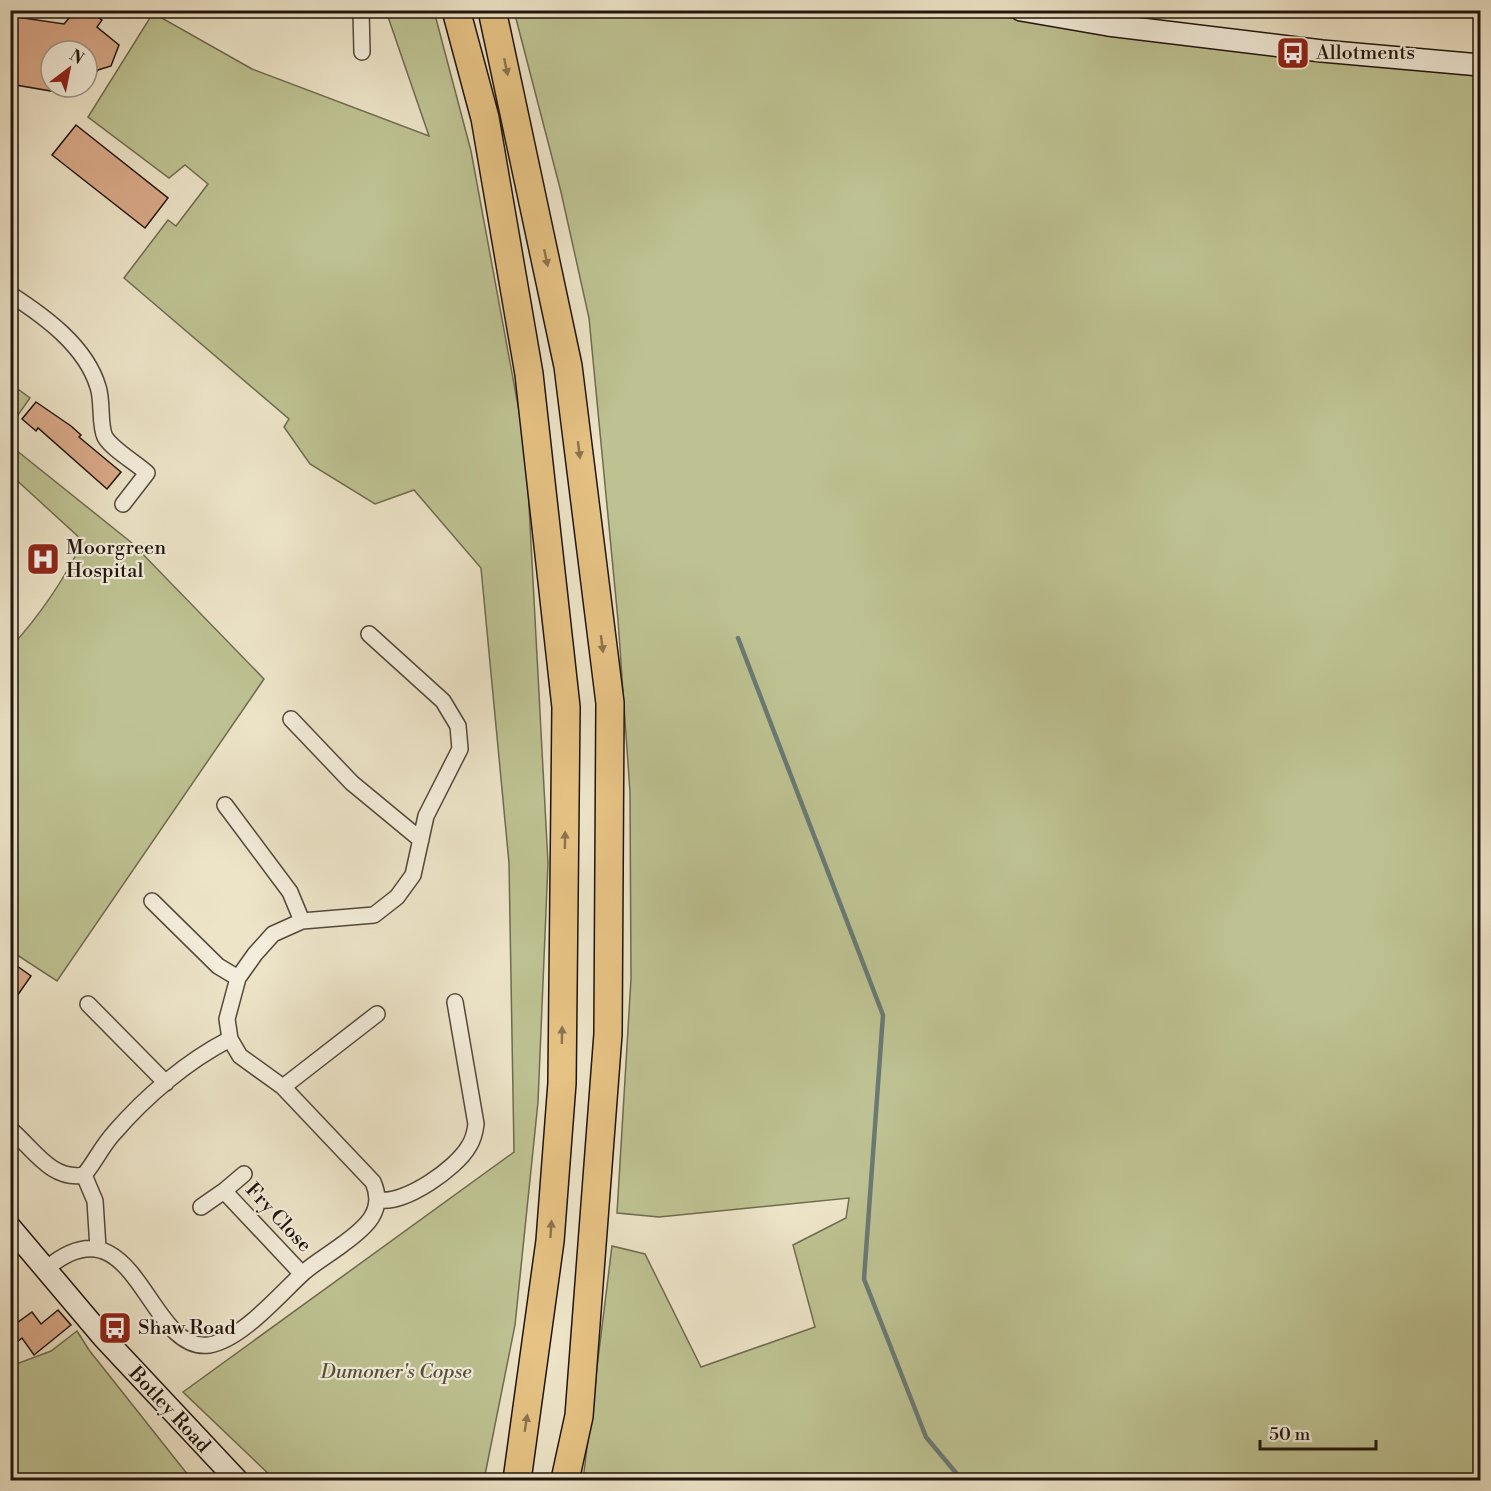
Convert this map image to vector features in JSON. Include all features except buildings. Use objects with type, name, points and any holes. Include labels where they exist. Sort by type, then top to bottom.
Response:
[{"type":"highway","points":[[456,10],[485,118],[529,374],[566,707],[562,1083],[550,1241],[517,1480]]},
{"type":"highway","points":[[492,10],[568,366],[610,703],[608,1034],[579,1416],[565,1480]]},
{"type":"street","points":[[361,10],[362,52]]},
{"type":"street","points":[[1021,10],[1108,25],[1322,51],[1480,65]]},
{"type":"street","points":[[10,294],[73,345],[98,386],[103,410],[102,430],[106,438],[147,473],[123,504]]},
{"type":"street","points":[[46,1269],[78,1250],[98,1248],[118,1261],[129,1272],[170,1325],[198,1345],[222,1341],[242,1329],[302,1274],[360,1232],[373,1216],[379,1200],[373,1182],[283,1087],[240,1056],[230,1039],[227,1019],[238,978],[273,934],[302,921],[374,915],[397,897],[413,875],[426,816],[460,749],[458,726],[443,701],[369,634]]},
{"type":"street","points":[[291,719],[352,783],[421,840]]},
{"type":"street","points":[[225,805],[290,892],[302,921]]},
{"type":"street","points":[[152,900],[218,966],[238,978]]},
{"type":"street","points":[[379,1200],[392,1201],[409,1195],[443,1172],[464,1153],[472,1140],[476,1124],[455,1002]]},
{"type":"street","points":[[88,1005],[166,1083]]},
{"type":"street","points":[[283,1087],[377,1014]]},
{"type":"street","points":[[14,1138],[59,1174],[73,1177],[84,1175],[112,1134],[166,1083],[212,1048],[230,1039]]},
{"type":"street","name":"Fry Close","points":[[201,1206],[244,1174]]},
{"type":"street","points":[[84,1175],[95,1202],[98,1248]]},
{"type":"street","name":"Fry Close","points":[[224,1191],[302,1274]]},
{"type":"street","name":"Botley Road","points":[[10,1227],[103,1337],[237,1480]]},
{"type":"green space","name":"Dumoner's Copse","points":[[386,11],[434,11],[471,151],[526,449],[548,863],[538,1102],[515,1325],[484,1480],[275,1480],[183,1392],[514,1152],[509,863],[481,568],[414,490],[375,504],[310,464],[284,427],[289,419],[124,278],[168,220],[176,226],[208,184],[185,165],[169,178],[88,117],[153,13],[252,69],[429,136]]},
{"type":"green space","points":[[514,11],[973,11],[1081,31],[1480,72],[1480,1480],[583,1480],[612,1246],[645,1254],[701,1367],[815,1327],[793,1245],[846,1218],[849,1198],[659,1217],[617,1213],[631,979],[630,792],[618,620],[589,318],[561,192]]},
{"type":"green space","points":[[11,384],[30,398],[11,425]]},
{"type":"green space","points":[[11,446],[132,543],[264,679],[57,981],[11,951],[11,647],[51,597],[83,541],[11,475]]},
{"type":"green space","points":[[77,1331],[89,1350],[192,1480],[11,1480],[11,1366],[51,1351]]},
{"type":"waterway","points":[[738,638],[883,1015],[864,1279],[926,1437],[962,1480]]},
{"type":"place","name":"Allotments","points":[[1293,53]]},
{"type":"place","name":"Moorgreen Hospital","points":[[43,559]]},
{"type":"place","name":"Shaw Road","points":[[115,1328]]}]
